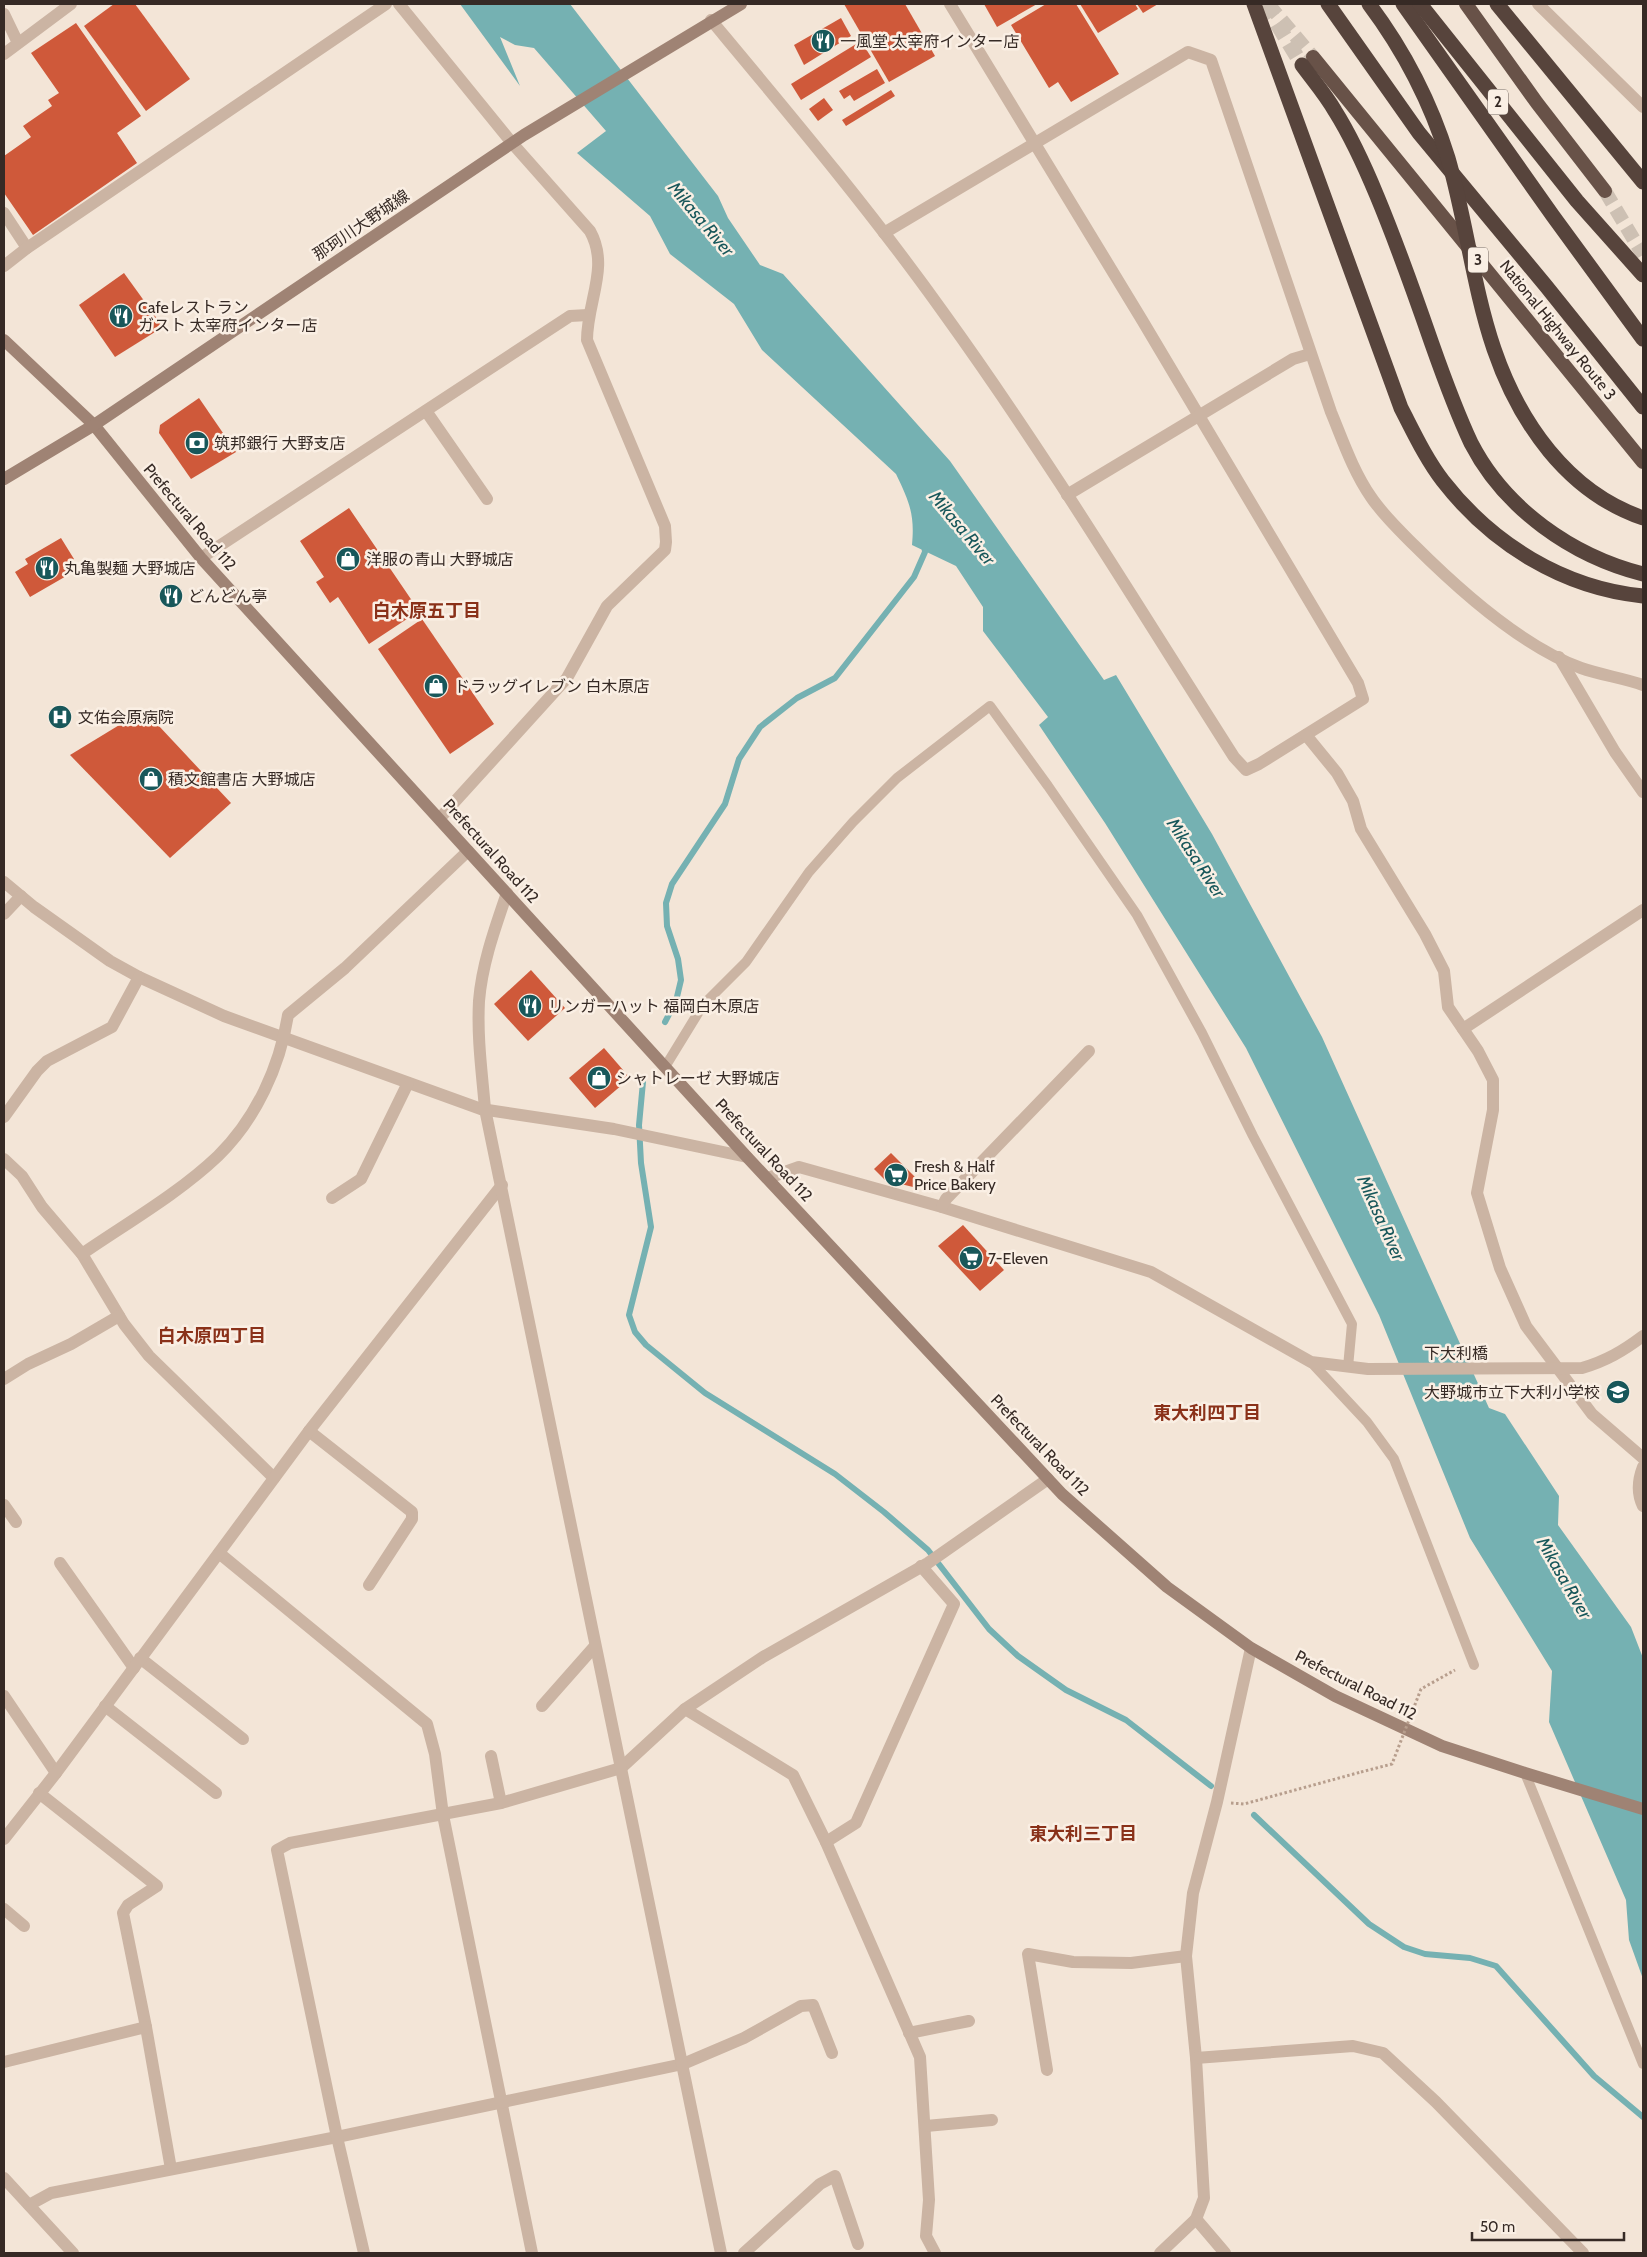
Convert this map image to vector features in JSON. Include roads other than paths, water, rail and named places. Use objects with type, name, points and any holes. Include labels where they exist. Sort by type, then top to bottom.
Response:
[{"type":"highway","points":[[1254,4],[1401,408],[1420,446],[1442,480],[1465,508],[1490,532],[1524,555],[1559,574],[1593,587],[1643,596]]},
{"type":"highway","points":[[1328,4],[1419,133],[1643,407]]},
{"type":"highway","points":[[1369,4],[1389,31],[1416,75],[1433,115],[1459,200],[1494,347],[1509,386],[1527,420],[1548,451],[1572,476],[1598,497],[1643,518]]},
{"type":"highway","points":[[1403,4],[1553,216],[1643,338]]},
{"type":"highway","name":"2","points":[[1420,4],[1577,201],[1643,275]]},
{"type":"highway","points":[[1466,4],[1537,103],[1604,191]]},
{"type":"highway","points":[[1497,4],[1643,182]]},
{"type":"highway","points":[[1307,61],[1357,150],[1377,196],[1454,405],[1472,444],[1495,478],[1522,508],[1557,537],[1592,557],[1643,574]]},
{"type":"highway","name":"National Highway Route 3","points":[[1307,61],[1643,462]]},
{"type":"main road","name":"那珂川大野城線","points":[[4,479],[94,425],[524,135],[740,4]]},
{"type":"main road","name":"Prefectural Road 112","points":[[4,340],[94,425],[201,558],[747,1157],[1062,1494],[1167,1587],[1251,1648],[1335,1696],[1442,1746],[1643,1809]]},
{"type":"street","points":[[4,54],[71,4]]},
{"type":"street","points":[[4,266],[27,248],[386,4]]},
{"type":"street","points":[[400,4],[512,143],[590,231],[597,244],[600,266],[588,315],[587,340],[664,526],[666,542],[664,550],[607,606],[567,678],[440,818]]},
{"type":"street","points":[[711,20],[804,132],[884,233],[999,392],[1234,757],[1246,770],[1363,699],[1358,683],[950,4]]},
{"type":"street","points":[[1538,4],[1643,108]]},
{"type":"street","points":[[4,14],[18,43]]},
{"type":"street","points":[[884,233],[1188,52],[1211,60],[1310,354],[1351,463],[1371,498],[1431,562],[1495,618],[1581,668],[1643,684]]},
{"type":"street","points":[[4,213],[27,248]]},
{"type":"street","points":[[201,558],[570,316],[588,315]]},
{"type":"street","points":[[1067,495],[1292,359],[1310,354]]},
{"type":"street","points":[[426,411],[487,499]]},
{"type":"street","points":[[1558,656],[1615,752],[1643,792]]},
{"type":"street","points":[[1306,735],[1337,773],[1353,801],[1360,829],[1425,934],[1444,971],[1448,1007],[1478,1051],[1493,1080],[1493,1110],[1477,1193],[1500,1268],[1522,1317],[1540,1346],[1592,1414],[1643,1458]]},
{"type":"street","points":[[82,1254],[180,1187],[219,1156],[260,1101],[285,1038],[288,1015],[345,968],[468,851]]},
{"type":"street","points":[[4,882],[110,961],[139,977],[224,1016],[485,1110],[639,1135],[747,1157]]},
{"type":"street","points":[[507,893],[488,949],[479,1000],[479,1047],[485,1110],[502,1184],[594,1646],[683,2064],[721,2253]]},
{"type":"street","points":[[4,914],[21,896]]},
{"type":"street","points":[[1463,1029],[1643,910]]},
{"type":"street","points":[[4,1117],[37,1070],[47,1061],[112,1026],[139,977]]},
{"type":"street","points":[[942,1207],[946,1199],[1089,1051]]},
{"type":"street","points":[[332,1198],[361,1180],[408,1083]]},
{"type":"street","points":[[4,1158],[22,1176],[42,1207],[82,1254],[119,1316],[149,1356],[274,1478]]},
{"type":"street","points":[[768,1178],[799,1167],[942,1207],[1151,1272],[1311,1362]]},
{"type":"street","points":[[4,1839],[56,1773],[309,1430],[502,1184]]},
{"type":"street","points":[[4,1379],[28,1364],[71,1344],[119,1316]]},
{"type":"street","name":"下大利橋","points":[[1311,1362],[1368,1369],[1582,1368],[1602,1362],[1621,1353],[1643,1336]]},
{"type":"street","points":[[309,1430],[412,1512],[412,1519],[369,1585]]},
{"type":"street","points":[[1643,1467],[1639,1476],[1639,1498],[1643,1506]]},
{"type":"street","points":[[364,2253],[337,2137],[277,1850],[290,1843],[501,1803],[621,1768],[685,1709],[763,1657],[940,1554],[1048,1479]]},
{"type":"street","points":[[4,1505],[16,1522]]},
{"type":"street","points":[[219,1553],[427,1724],[435,1754],[444,1815],[532,2253]]},
{"type":"street","points":[[60,1562],[137,1663],[242,1739]]},
{"type":"street","points":[[826,1842],[856,1823],[954,1604],[924,1564]]},
{"type":"street","points":[[542,1706],[594,1646]]},
{"type":"street","points":[[1160,2253],[1196,2219],[1204,2198],[1196,2058],[1186,1956],[1193,1894],[1217,1802],[1251,1648]]},
{"type":"street","points":[[4,1696],[56,1773]]},
{"type":"street","points":[[104,1706],[216,1793]]},
{"type":"street","points":[[685,1709],[794,1775],[826,1842],[920,2057],[926,2126],[929,2200],[926,2236],[935,2253]]},
{"type":"street","points":[[491,1756],[501,1803]]},
{"type":"street","points":[[39,1793],[157,1886],[128,1905],[123,1913],[146,2027],[171,2168]]},
{"type":"street","points":[[4,1910],[24,1926]]},
{"type":"street","points":[[1047,2070],[1028,1954],[1073,1962],[1102,1963],[1131,1963],[1186,1956]]},
{"type":"street","points":[[30,2205],[51,2193],[337,2137],[683,2064],[744,2038],[801,2006],[813,2005],[832,2053]]},
{"type":"street","points":[[908,2033],[969,2021]]},
{"type":"street","points":[[4,2062],[146,2027]]},
{"type":"street","points":[[1196,2058],[1354,2046],[1383,2053],[1436,2102],[1583,2253]]},
{"type":"street","points":[[926,2126],[992,2120]]},
{"type":"street","points":[[744,2253],[820,2184],[835,2176],[858,2244]]},
{"type":"street","points":[[4,2178],[73,2253]]},
{"type":"street","points":[[1196,2219],[1225,2253]]},
{"type":"lane","points":[[665,1067],[703,1005],[746,962],[809,872],[853,822],[898,778],[990,706],[1137,915],[1202,1033],[1253,1136],[1352,1324],[1348,1367]]},
{"type":"lane","points":[[1311,1362],[1367,1422],[1394,1459],[1474,1665]]},
{"type":"lane","points":[[1525,1773],[1643,2064]]},
{"type":"water","name":"Mikasa River","points":[[460,4],[570,4],[718,196],[728,218],[760,265],[783,274],[950,461],[1104,680],[1116,675],[1212,834],[1322,1037],[1489,1408],[1505,1414],[1559,1496],[1558,1525],[1631,1627],[1643,1658],[1643,1979],[1629,1940],[1626,1900],[1549,1722],[1552,1671],[1470,1538],[1379,1315],[1246,1048],[1105,823],[1039,725],[1048,717],[983,631],[983,607],[956,566],[912,545],[912,516],[896,474],[762,350],[734,304],[670,254],[650,216],[577,153],[606,131],[534,48],[515,45],[500,37],[520,86]]},
{"type":"waterway","points":[[665,1022],[676,1001],[681,980],[678,959],[667,926],[666,903],[672,884],[725,804],[739,759],[760,727],[797,698],[835,678],[914,577],[925,552],[924,544]]},
{"type":"waterway","points":[[643,1082],[639,1125],[641,1163],[651,1227],[629,1315],[635,1332],[646,1345],[705,1393],[835,1474],[884,1512],[928,1550],[989,1629],[1018,1656],[1066,1690],[1126,1720],[1211,1786]]},
{"type":"waterway","points":[[1254,1815],[1369,1924],[1404,1947],[1425,1954],[1470,1958],[1496,1966],[1594,2076],[1643,2117]]},
{"type":"tunnel","points":[[1265,4],[1302,65]]},
{"type":"tunnel","points":[[1268,4],[1313,57]]},
{"type":"tunnel","points":[[1605,191],[1643,255]]},
{"type":"place","name":"一風堂 太宰府インター店","points":[[823,41]]},
{"type":"place","name":"Cafeレストラン ガスト 太宰府インター店","points":[[121,316]]},
{"type":"place","name":"筑邦銀行 大野支店","points":[[197,443]]},
{"type":"place","name":"洋服の青山 大野城店","points":[[348,559]]},
{"type":"place","name":"丸亀製麺 大野城店","points":[[47,568]]},
{"type":"place","name":"どんどん亭","points":[[171,596]]},
{"type":"place","name":"ドラッグイレブン 白木原店","points":[[436,686]]},
{"type":"place","name":"文佑会原病院","points":[[60,717]]},
{"type":"place","name":"積文館書店 大野城店","points":[[151,779]]},
{"type":"place","name":"リンガーハット 福岡白木原店","points":[[530,1006]]},
{"type":"place","name":"シャトレーゼ 大野城店","points":[[599,1078]]},
{"type":"place","name":"Fresh & Half Price Bakery","points":[[896,1175]]},
{"type":"place","name":"7-Eleven","points":[[971,1258]]},
{"type":"place","name":"大野城市立下大利小学校","points":[[1618,1392]]},
{"type":"district","name":"白木原五丁目","points":[[427,611]]},
{"type":"district","name":"白木原四丁目","points":[[212,1336]]},
{"type":"district","name":"東大利四丁目","points":[[1207,1413]]},
{"type":"district","name":"東大利三丁目","points":[[1083,1834]]}]
